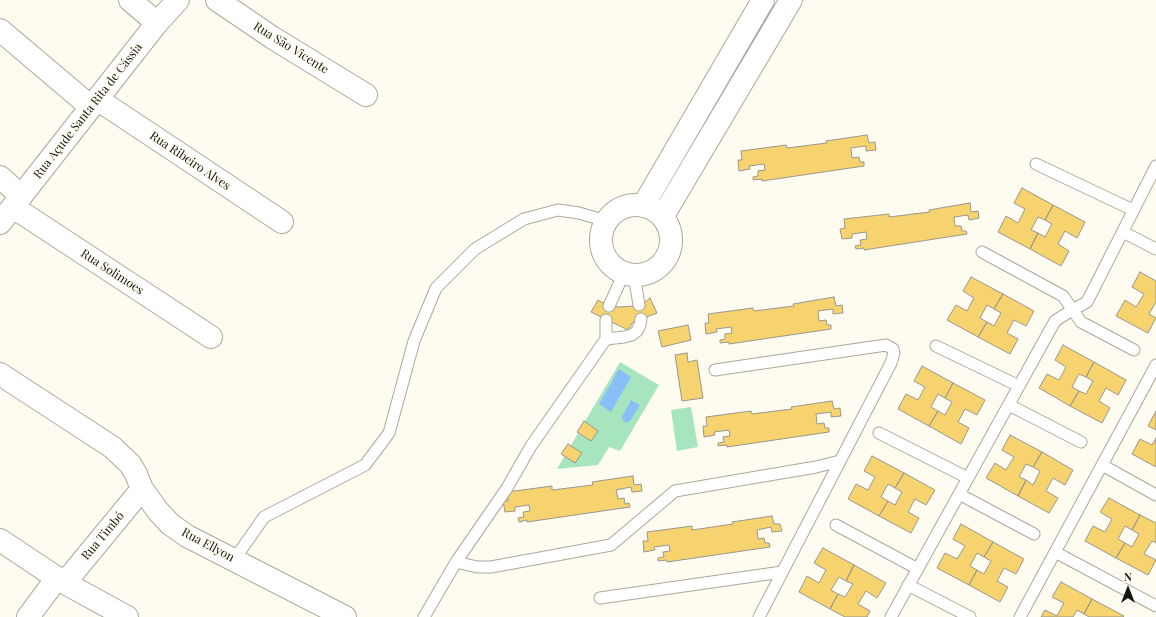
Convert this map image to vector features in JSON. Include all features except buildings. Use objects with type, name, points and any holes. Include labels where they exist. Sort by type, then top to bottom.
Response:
[{"type":"street","points":[[130,0],[157,23]]},
{"type":"street","name":"Rua Açude Santa Rita de Cássia","points":[[11,209],[157,23],[178,0]]},
{"type":"street","name":"Rua São Vicente","points":[[217,0],[273,38],[366,95]]},
{"type":"street","points":[[643,206],[763,0]]},
{"type":"street","points":[[662,216],[791,0]]},
{"type":"street","name":"Rua Ribeiro Alves","points":[[0,30],[94,103],[282,222]]},
{"type":"street","name":"Rua Solimoes","points":[[0,177],[11,209],[211,337]]},
{"type":"street","points":[[632,205],[650,207],[662,216],[668,225],[671,235],[671,246],[668,255],[662,264],[654,270],[644,274],[629,274],[615,268],[607,260],[602,251],[602,230],[606,221],[613,213],[632,205]]},
{"type":"street","name":"Rua Ellyon","points":[[0,374],[112,447],[130,464],[142,489],[158,512],[170,524],[187,536],[345,617]]},
{"type":"street","name":"Rua Timbó","points":[[28,617],[60,580],[72,574],[142,489]]},
{"type":"street","points":[[0,540],[60,580],[127,617]]},
{"type":"lane","points":[[1036,164],[1133,210]]},
{"type":"lane","points":[[891,617],[1055,321],[1087,302],[1156,166]]},
{"type":"lane","points":[[234,560],[264,518],[365,466],[390,433],[414,341],[436,288],[475,249],[524,219],[558,210],[579,212],[606,221]]},
{"type":"lane","points":[[1123,232],[1156,249]]},
{"type":"lane","points":[[982,252],[1063,296],[1081,322],[1134,350]]},
{"type":"lane","points":[[629,274],[639,305]]},
{"type":"lane","points":[[609,306],[629,274]]},
{"type":"lane","points":[[606,339],[632,335],[638,331],[641,319]]},
{"type":"lane","points":[[424,617],[456,562],[507,488],[531,446],[606,339],[606,320]]},
{"type":"lane","points":[[715,370],[886,345],[893,349],[894,353],[891,363],[758,617]]},
{"type":"lane","points":[[936,346],[1019,386]]},
{"type":"lane","points":[[1020,617],[1102,466],[1152,383],[1156,365]]},
{"type":"lane","points":[[1009,405],[1081,442]]},
{"type":"lane","points":[[879,434],[968,478]]},
{"type":"lane","points":[[456,562],[477,567],[491,567],[611,545],[675,490],[816,467],[840,461]]},
{"type":"lane","points":[[1102,466],[1156,495]]},
{"type":"lane","points":[[959,494],[1034,534]]},
{"type":"lane","points":[[836,525],[918,569]]},
{"type":"lane","points":[[1055,552],[1156,606]]},
{"type":"lane","points":[[600,598],[782,572]]},
{"type":"lane","points":[[908,585],[970,617]]},
{"type":"green space","points":[[620,362],[659,385],[620,451],[609,447],[598,465],[557,469]]},
{"type":"green space","points":[[691,407],[698,447],[677,451],[671,410]]},
{"type":"water","points":[[619,369],[631,377],[611,412],[599,404]]},
{"type":"water","points":[[631,400],[640,405],[630,421],[627,423],[622,420],[622,417]]}]
